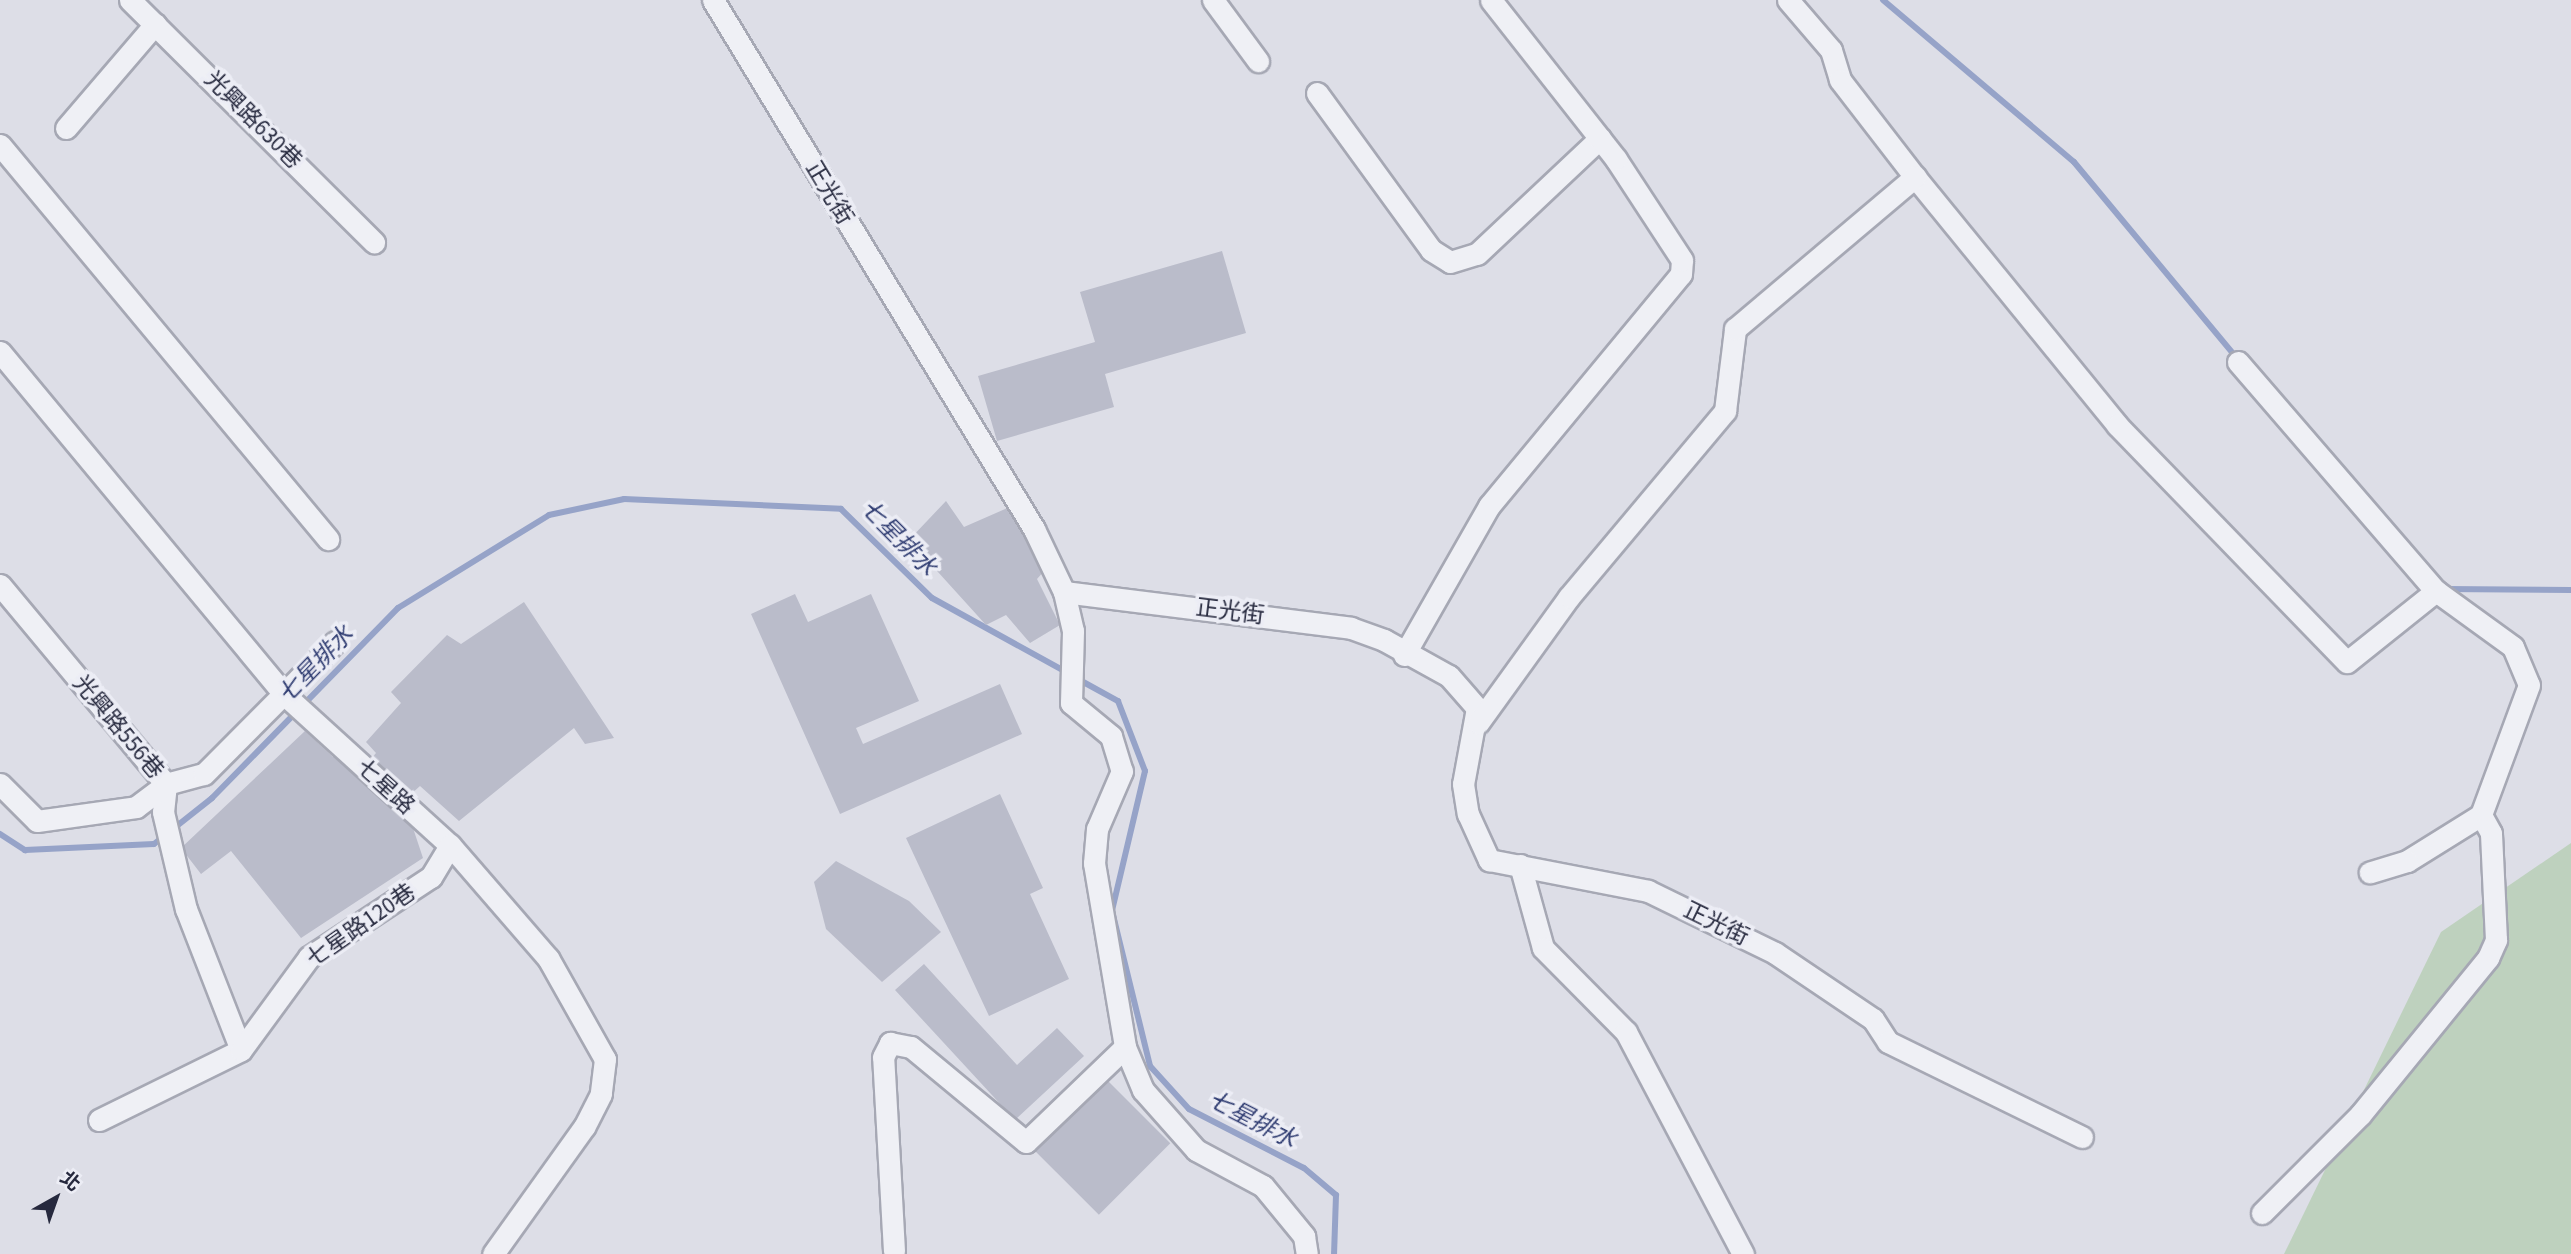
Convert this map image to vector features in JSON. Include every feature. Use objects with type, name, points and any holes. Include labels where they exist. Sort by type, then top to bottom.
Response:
[{"type":"street","name":"光興路630巷","points":[[130,0],[374,242]]},
{"type":"street","name":"正光街","points":[[713,0],[1034,529],[1064,592],[1351,628],[1449,676],[1476,708],[1478,723],[1463,760],[1468,814],[1489,860],[1648,891],[1775,953],[1873,1018],[1888,1042],[2082,1137]]},
{"type":"street","points":[[1213,0],[1258,61]]},
{"type":"street","points":[[1404,655],[1489,506],[1681,274],[1682,260],[1600,138],[1491,0]]},
{"type":"street","points":[[1788,0],[1831,50],[1840,80],[1915,177],[2117,425],[2347,662],[2436,591]]},
{"type":"street","points":[[66,128],[155,24]]},
{"type":"street","points":[[1317,93],[1431,250],[1450,261],[1476,254],[1600,138]]},
{"type":"street","points":[[0,145],[328,539]]},
{"type":"street","points":[[1478,723],[1569,597],[1725,411],[1735,330],[1915,177]]},
{"type":"street","name":"七星路","points":[[0,352],[287,698],[450,845],[548,958],[606,1059],[601,1094],[584,1127],[493,1254]]},
{"type":"street","points":[[2238,362],[2436,591],[2513,647],[2529,685],[2481,815],[2407,861],[2370,872]]},
{"type":"street","name":"光興路556巷","points":[[0,585],[166,784],[163,812],[186,909],[241,1050]]},
{"type":"street","points":[[1064,592],[1073,631],[1071,703],[1111,736],[1122,771],[1097,829],[1094,863],[1125,1047],[1143,1090],[1167,1119],[1196,1150],[1263,1186],[1304,1236],[1307,1254]]},
{"type":"street","points":[[0,784],[37,821],[136,807],[166,784],[204,774],[287,698],[335,642]]},
{"type":"street","points":[[2262,1213],[2360,1115],[2488,958],[2496,940],[2492,846],[2481,815]]},
{"type":"street","name":"七星路120巷","points":[[99,1120],[241,1050],[309,957],[431,877],[450,845]]},
{"type":"street","points":[[1520,865],[1543,948],[1626,1032],[1743,1254]]},
{"type":"street","points":[[894,1251],[883,1057],[890,1043],[911,1047],[1026,1142],[1125,1047]]},
{"type":"green space","points":[[2571,843],[2571,1254],[2284,1254],[2441,932]]},
{"type":"building","points":[[1222,251],[1246,333],[1105,374],[1114,407],[997,441],[978,376],[1095,342],[1080,292]]},
{"type":"building","points":[[946,501],[964,527],[1012,506],[1045,570],[1037,579],[1060,625],[1030,643],[1006,615],[986,625],[909,540]]},
{"type":"building","points":[[795,594],[808,622],[871,594],[919,701],[856,728],[863,744],[1000,684],[1022,734],[840,814],[751,614]]},
{"type":"building","points":[[524,602],[614,738],[585,744],[574,728],[459,821],[420,786],[409,796],[370,760],[376,753],[366,742],[401,703],[391,692],[447,635],[461,644]]},
{"type":"building","points":[[305,731],[333,757],[338,751],[411,822],[423,858],[301,938],[231,851],[201,874],[181,848]]},
{"type":"building","points":[[1000,794],[1043,888],[1030,894],[1069,979],[989,1016],[906,838]]},
{"type":"building","points":[[836,861],[909,901],[941,932],[882,982],[826,929],[814,882]]},
{"type":"building","points":[[924,964],[1017,1065],[1057,1028],[1084,1056],[1015,1120],[895,990]]},
{"type":"building","points":[[1101,1074],[1170,1143],[1099,1215],[1030,1145]]},
{"type":"waterway","points":[[1883,0],[2074,162],[2236,357]]},
{"type":"waterway","name":"七星排水","points":[[0,834],[25,850],[154,844],[212,798],[398,608],[549,515],[624,499],[841,509],[932,598],[1066,672]]},
{"type":"waterway","points":[[2444,589],[2571,590]]},
{"type":"waterway","name":"七星排水","points":[[1076,678],[1118,701],[1145,771],[1112,911],[1150,1066],[1189,1109],[1304,1168],[1336,1195],[1334,1254]]}]
